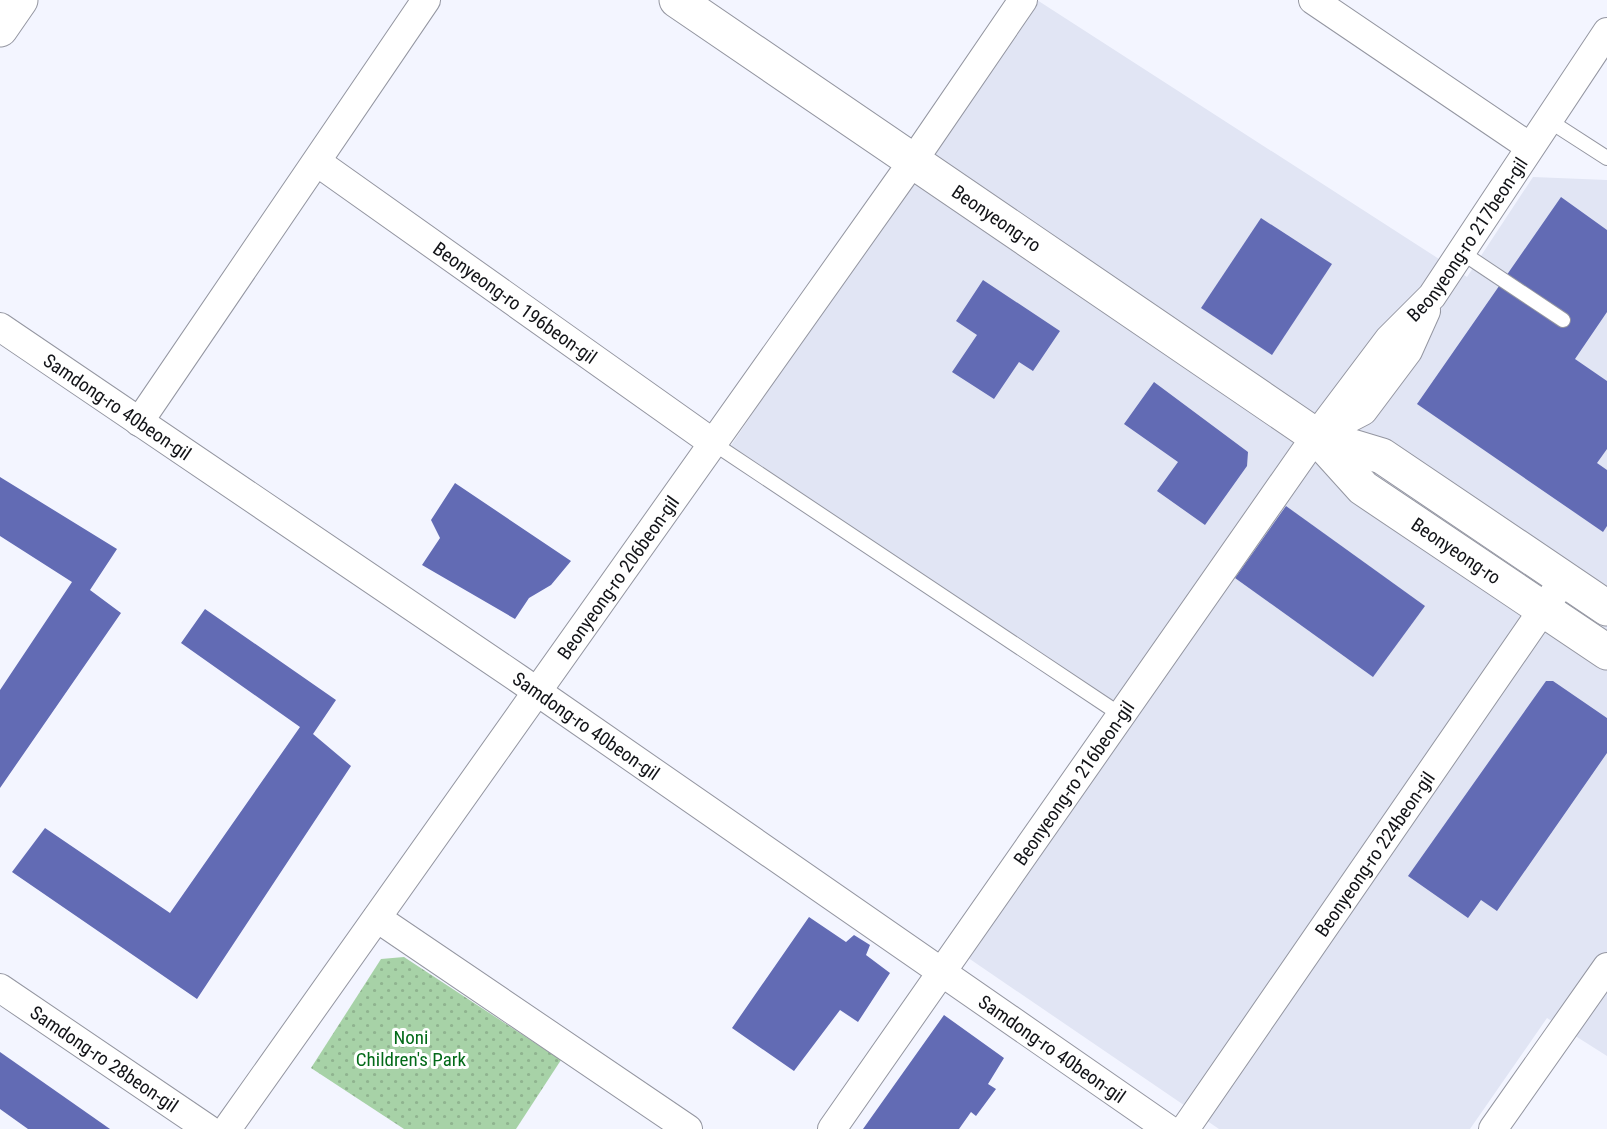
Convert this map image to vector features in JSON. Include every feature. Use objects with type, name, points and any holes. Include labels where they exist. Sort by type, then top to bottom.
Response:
[{"type":"street","points":[[0,29],[20,0]]},
{"type":"street","points":[[139,422],[426,0]]},
{"type":"street","name":"Beonyeong-ro","points":[[677,0],[1316,436],[1363,488],[1607,653]]},
{"type":"street","name":"Beonyeong-ro 206beon-gil","points":[[227,1129],[913,161],[1023,0]]},
{"type":"street","points":[[1313,0],[1530,147]]},
{"type":"street","name":"Beonyeong-ro 217beon-gil","points":[[1316,436],[1389,339],[1432,296],[1607,32]]},
{"type":"street","name":"Beonyeong-ro 196beon-gil","points":[[317,162],[713,443]]},
{"type":"street","name":"Samdong-ro 40beon-gil","points":[[0,327],[537,692],[1168,1129]]},
{"type":"street","name":"Beonyeong-ro","points":[[1316,436],[1382,456],[1607,608]]},
{"type":"street","name":"Beonyeong-ro 216beon-gil","points":[[832,1129],[1316,436]]},
{"type":"street","name":"Beonyeong-ro 224beon-gil","points":[[1185,1129],[1564,579]]},
{"type":"street","points":[[377,918],[688,1129]]},
{"type":"street","points":[[1493,1129],[1607,967]]},
{"type":"street","name":"Samdong-ro 28beon-gil","points":[[0,988],[208,1129]]},
{"type":"lane","points":[[1548,120],[1607,158]]},
{"type":"lane","points":[[1461,252],[1563,320]]},
{"type":"lane","points":[[713,443],[1121,715]]},
{"type":"shaded area","points":[[1031,0],[1037,0],[1467,277],[1533,177],[1607,180],[1607,1056],[1547,1018],[1470,1129],[1219,1129],[961,953],[1126,710],[730,447]]},
{"type":"green space","name":"Noni Children's Park","points":[[404,957],[561,1060],[516,1129],[404,1129],[311,1068],[381,959]]},
{"type":"building","points":[[1561,197],[1607,230],[1607,312],[1575,359],[1607,381],[1607,449],[1597,463],[1607,470],[1607,526],[1603,532],[1417,404]]},
{"type":"building","points":[[1261,218],[1332,264],[1272,355],[1201,308]]},
{"type":"building","points":[[983,280],[1060,331],[1033,371],[1019,362],[994,399],[952,372],[977,335],[956,321]]},
{"type":"building","points":[[1154,382],[1248,452],[1247,466],[1205,525],[1157,491],[1178,462],[1124,424]]},
{"type":"building","points":[[0,477],[117,549],[90,590],[121,613],[0,788],[0,690],[72,582],[0,536]]},
{"type":"building","points":[[455,483],[571,561],[551,585],[529,598],[515,619],[422,565],[440,538],[431,520]]},
{"type":"building","points":[[1286,506],[1425,606],[1373,677],[1235,578]]},
{"type":"building","points":[[205,609],[336,700],[313,734],[351,766],[197,999],[12,872],[45,828],[170,913],[300,727],[181,643]]},
{"type":"building","points":[[1546,681],[1553,681],[1607,718],[1607,753],[1497,911],[1481,900],[1468,918],[1408,876]]},
{"type":"building","points":[[809,917],[846,942],[854,935],[870,945],[866,955],[890,973],[858,1022],[840,1010],[794,1071],[732,1028]]},
{"type":"building","points":[[944,1015],[1004,1058],[988,1084],[996,1089],[976,1116],[971,1112],[959,1129],[863,1129]]},
{"type":"building","points":[[0,1052],[110,1129],[28,1129],[0,1109]]}]
